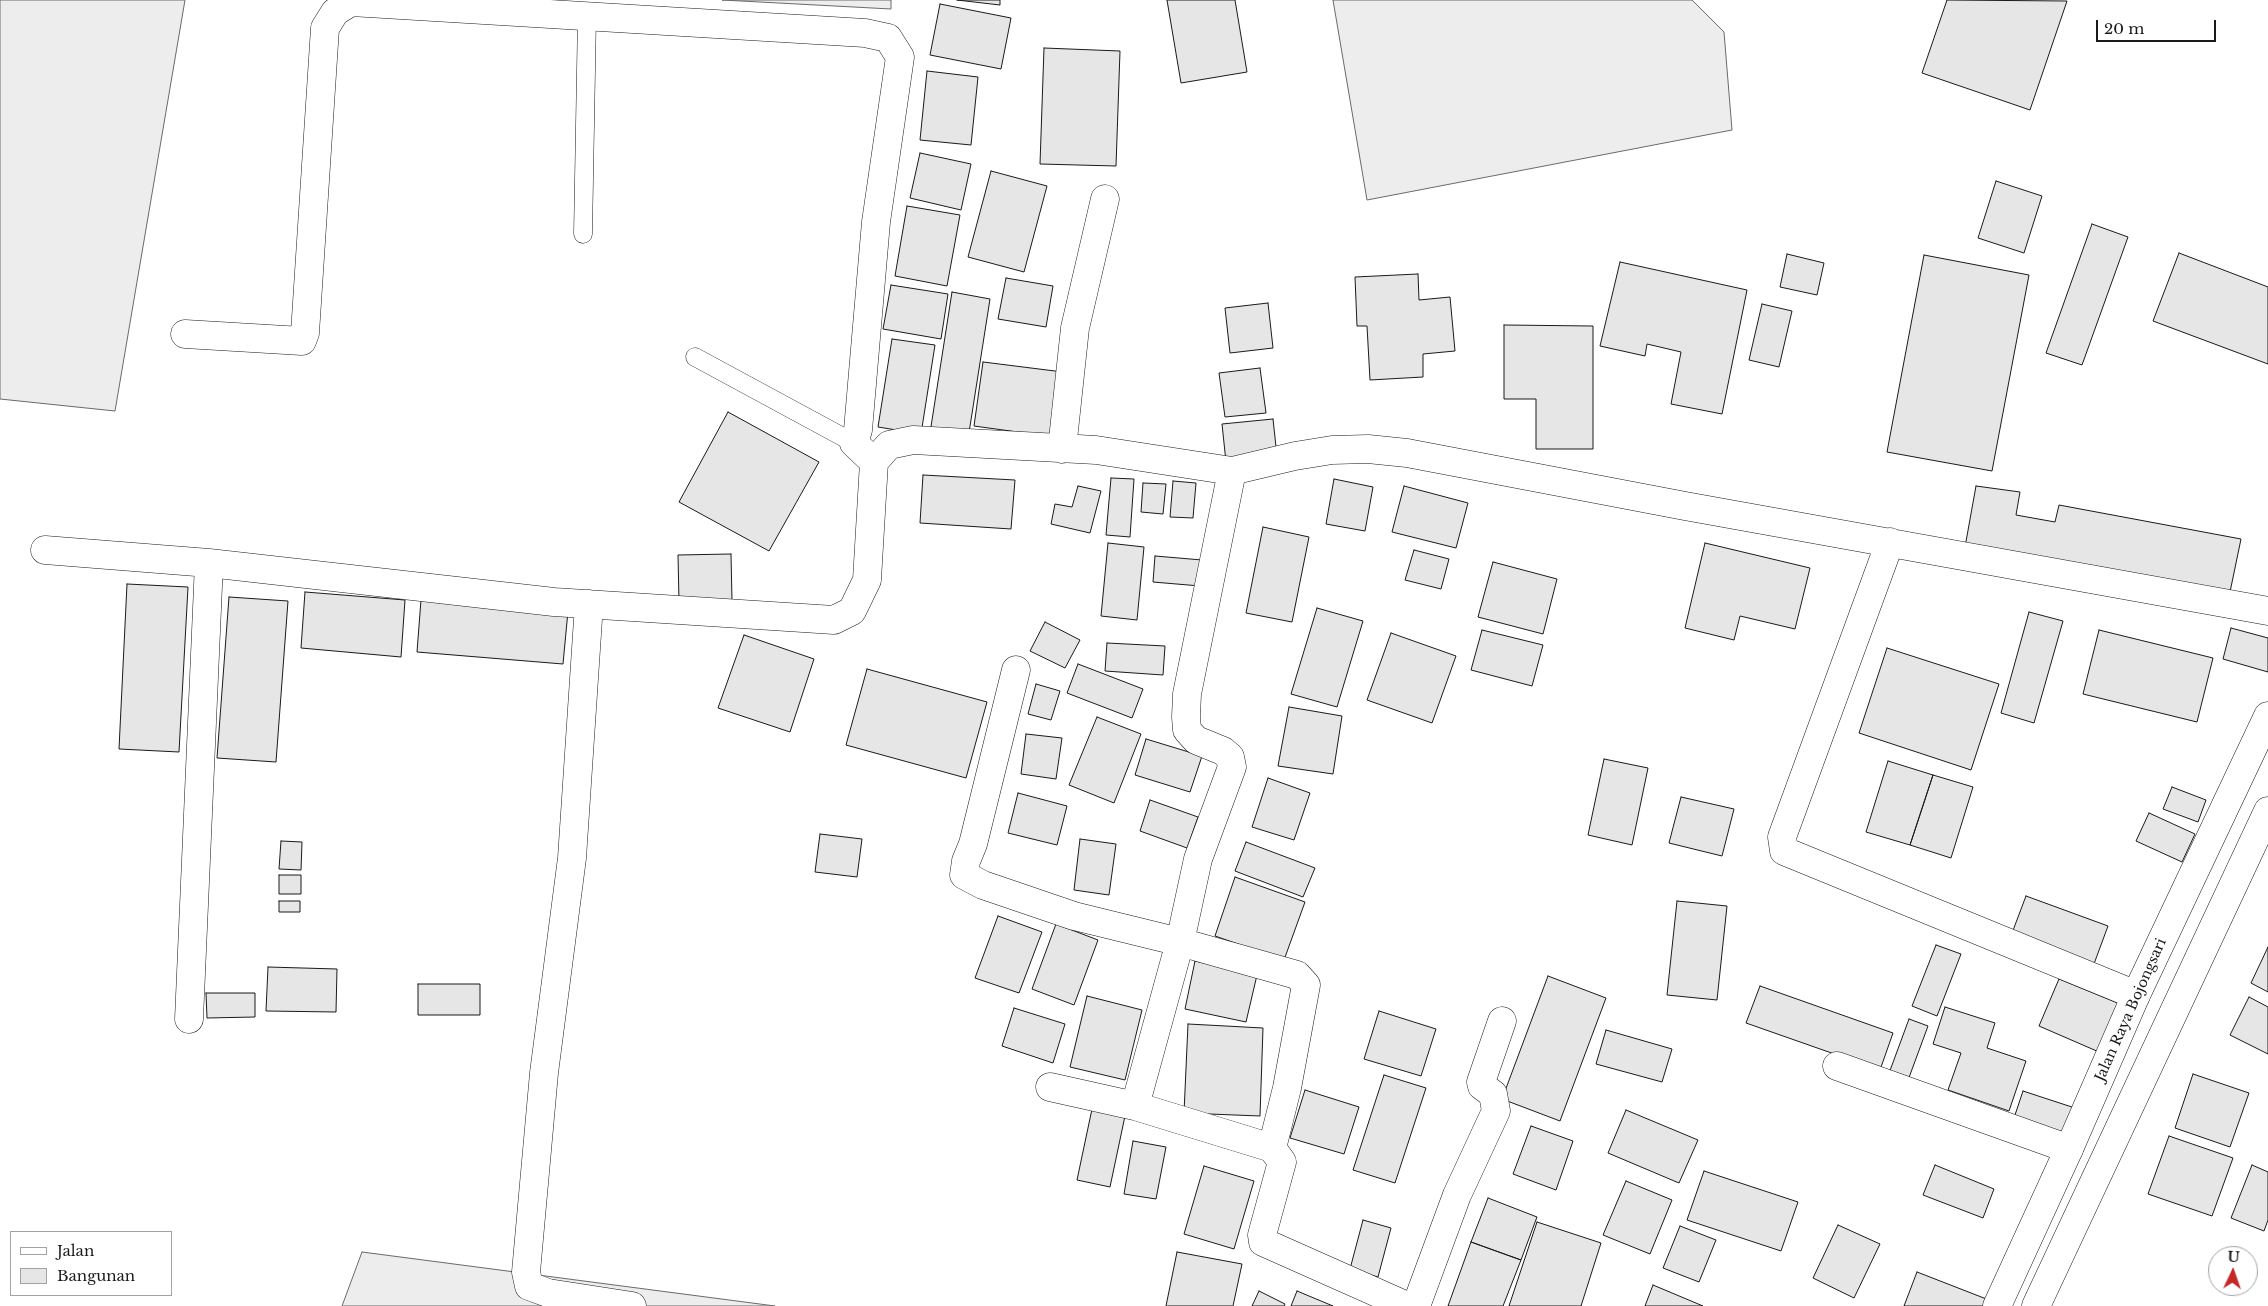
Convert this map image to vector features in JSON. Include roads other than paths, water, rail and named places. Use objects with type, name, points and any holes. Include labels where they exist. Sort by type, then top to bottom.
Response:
[{"type":"main road","points":[[184,334],[302,341],[305,333],[325,28],[336,12],[351,2],[865,33],[888,38],[900,57],[876,222],[858,430],[854,443],[874,462]]},
{"type":"main road","points":[[1062,449],[1075,328],[1105,199]]},
{"type":"main road","points":[[45,550],[209,563],[588,604],[834,620],[852,611],[867,580],[874,462],[889,445],[913,440],[1096,450],[1232,471],[1295,456],[1332,450],[1368,449],[1407,453],[1685,506],[2268,611]]},
{"type":"main road","points":[[1135,1106],[1180,942],[1198,859],[1232,767],[1230,757],[1223,751],[1196,740],[1187,730],[1186,717],[1187,694],[1232,471]]},
{"type":"main road","points":[[1890,542],[1782,837],[1784,851],[2136,995]]},
{"type":"main road","points":[[189,1019],[209,563]]},
{"type":"main road","points":[[588,604],[572,858],[544,1073],[526,1272],[530,1286],[548,1293],[632,1306]]},
{"type":"main road","points":[[1016,670],[973,844],[966,861],[964,875],[983,885],[1074,916],[1180,942],[1297,975],[1306,985],[1287,1088],[1272,1148]]},
{"type":"main road","name":"Jalan Raya Bojongsari","points":[[1997,1306],[2069,1149],[2136,995],[2268,716]]},
{"type":"main road","points":[[2036,1306],[2268,811]]},
{"type":"main road","points":[[1416,1306],[1457,1195],[1496,1111],[1493,1094],[1482,1086],[1480,1082],[1502,1021]]},
{"type":"main road","points":[[1838,1066],[2069,1149]]},
{"type":"main road","points":[[1050,1087],[1135,1106],[1272,1148],[1282,1162],[1262,1235],[1263,1242],[1407,1306]]},
{"type":"lane","points":[[583,234],[587,16]]},
{"type":"lane","points":[[695,357],[854,443]]}]
